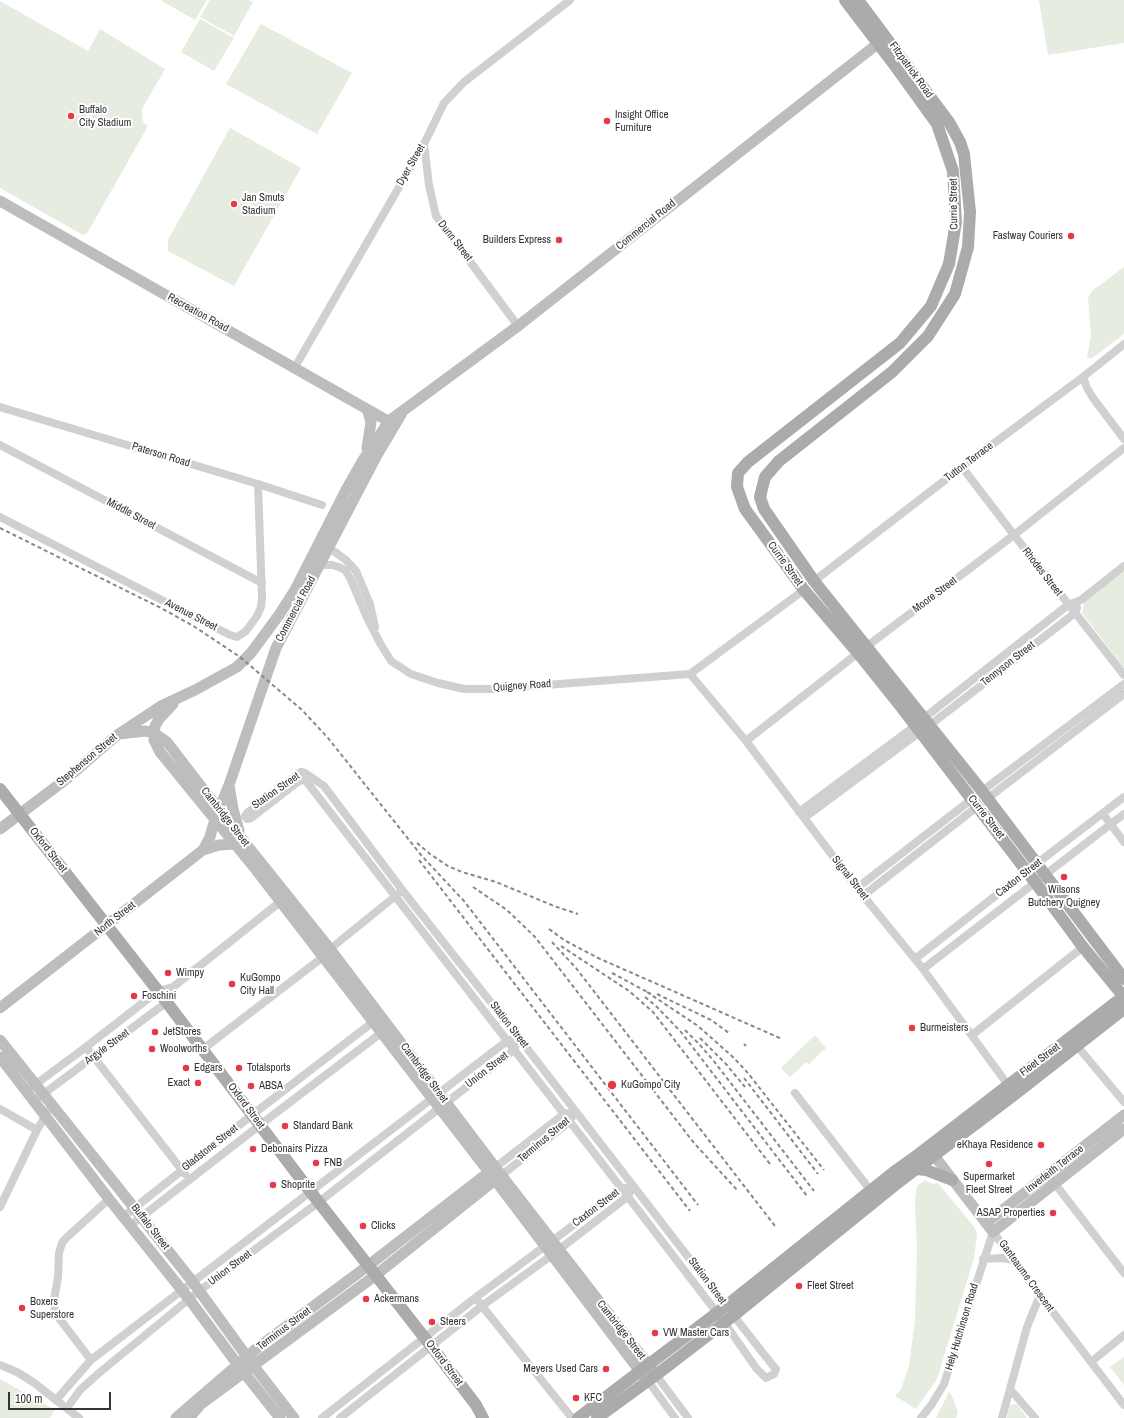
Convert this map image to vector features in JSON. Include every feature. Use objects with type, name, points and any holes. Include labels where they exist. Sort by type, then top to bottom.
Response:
[{"type":"main road","name":"Fitzpatrick Road","points":[[844,0],[882,40],[949,122],[960,142]]},
{"type":"main road","name":"Fitzpatrick Road","points":[[858,0],[882,40],[937,124]]},
{"type":"main road","name":"Currie Street","points":[[937,124],[953,171],[956,222],[949,264],[931,306],[900,343],[748,462],[738,473],[737,486],[745,509],[804,590],[862,650],[927,721],[1038,863],[1124,979]]},
{"type":"main road","name":"Currie Street","points":[[960,142],[964,154],[970,212],[968,247],[955,294],[928,336],[892,372],[779,460],[766,477],[760,497],[764,509],[917,729],[975,802],[1083,946],[1124,996]]},
{"type":"main road","name":"Oxford Street","points":[[0,789],[167,1002],[310,1191],[476,1405],[483,1418]]},
{"type":"main road","name":"Fleet Street","points":[[973,1119],[1008,1085],[1124,996]]},
{"type":"main road","name":"Fleet Street","points":[[597,1418],[652,1378],[725,1314],[778,1272],[895,1185],[931,1152],[973,1119],[1077,1046],[1124,1009]]},
{"type":"main road","name":"Fleet Street","points":[[778,1272],[894,1172],[915,1166]]},
{"type":"main road","points":[[915,1166],[952,1180]]},
{"type":"main road","name":"Fleet Street","points":[[578,1418],[644,1367],[725,1314]]},
{"type":"main road","name":"Oxford Street","points":[[476,1405],[490,1418]]},
{"type":"street","name":"Dyer Street","points":[[295,367],[424,144],[444,103],[464,82],[570,0]]},
{"type":"street","name":"Commercial Road","points":[[179,698],[238,666],[251,653],[295,590],[363,460],[403,410],[518,326],[882,40]]},
{"type":"street","name":"Dunn Street","points":[[424,144],[429,185],[436,216],[518,326]]},
{"type":"street","name":"Recreation Road","points":[[0,201],[392,423]]},
{"type":"street","name":"Tutton Terrace","points":[[814,581],[962,467],[1083,377],[1124,344]]},
{"type":"street","points":[[1083,377],[1093,398],[1124,439]]},
{"type":"street","name":"Paterson Road","points":[[0,408],[258,484],[322,505]]},
{"type":"street","points":[[363,460],[371,428],[371,422],[367,409]]},
{"type":"street","name":"Commercial Road","points":[[217,815],[229,785],[276,648],[377,455],[392,423]]},
{"type":"street","name":"Middle Street","points":[[0,445],[262,583]]},
{"type":"street","name":"Moore Street","points":[[746,741],[862,650],[1014,535],[1124,448]]},
{"type":"street","name":"Rhodes Street","points":[[962,467],[1124,675]]},
{"type":"street","name":"Avenue Street","points":[[0,517],[234,637],[242,635],[246,631],[257,616],[261,607],[262,583],[258,484]]},
{"type":"street","name":"Quigney Road","points":[[328,547],[346,560],[356,570],[370,604],[376,634]]},
{"type":"street","name":"Quigney Road","points":[[319,565],[332,565],[345,570],[353,583],[368,620],[391,661],[411,674],[438,684],[464,689],[494,689],[690,674]]},
{"type":"street","name":"Tennyson Street","points":[[927,721],[1068,605],[1081,600],[1124,566]]},
{"type":"street","points":[[690,674],[804,590]]},
{"type":"street","name":"Tennyson Street","points":[[927,721],[1075,613],[1081,600]]},
{"type":"street","name":"Signal Street","points":[[690,674],[746,741],[857,888],[923,969],[1008,1085]]},
{"type":"street","points":[[985,794],[1124,684]]},
{"type":"street","points":[[985,794],[1124,694]]},
{"type":"street","points":[[117,735],[146,731],[154,733],[155,726],[159,719],[179,698]]},
{"type":"street","name":"Stephenson Street","points":[[0,829],[65,780],[117,735],[161,706],[179,698]]},
{"type":"street","points":[[802,815],[917,729]]},
{"type":"street","name":"Cambridge Street","points":[[154,733],[167,742],[217,815],[327,953],[652,1378],[688,1418]]},
{"type":"street","name":"Station Street","points":[[395,897],[304,780],[299,781],[251,818],[247,819],[245,814],[296,774],[301,772],[305,773],[324,786],[403,891],[545,1071],[633,1186],[725,1314],[764,1377],[772,1376],[776,1369],[725,1314],[627,1197],[395,897]]},
{"type":"street","points":[[203,850],[238,841],[229,785]]},
{"type":"street","name":"Caxton Street","points":[[915,959],[1124,797]]},
{"type":"street","points":[[857,888],[975,802]]},
{"type":"street","points":[[864,895],[975,802]]},
{"type":"street","points":[[1103,814],[1124,842]]},
{"type":"street","name":"Caxton Street","points":[[923,969],[1124,814]]},
{"type":"street","name":"North Street","points":[[0,1008],[203,850],[210,837],[217,815]]},
{"type":"street","name":"Cambridge Street","points":[[238,841],[280,902],[327,953],[381,1033],[435,1096]]},
{"type":"street","points":[[203,1049],[327,953],[403,891]]},
{"type":"street","name":"Argyle Street","points":[[27,1091],[158,991],[173,987],[280,902]]},
{"type":"street","points":[[972,1035],[1083,946]]},
{"type":"street","name":"Argyle Street","points":[[34,1101],[167,1002],[173,987]]},
{"type":"street","name":"Gladstone Street","points":[[127,1221],[182,1170],[373,1022]]},
{"type":"street","name":"Gladstone Street","points":[[138,1212],[190,1179],[381,1033]]},
{"type":"street","name":"Union Street","points":[[56,1400],[91,1360],[192,1281],[507,1041],[519,1038]]},
{"type":"street","name":"Union Street","points":[[67,1408],[80,1390],[99,1373],[189,1299],[319,1202],[514,1050],[519,1038]]},
{"type":"street","name":"Buffalo Street","points":[[0,1040],[4,1062],[109,1200],[182,1290],[240,1368],[280,1418]]},
{"type":"street","points":[[86,1046],[190,1179]]},
{"type":"street","points":[[1077,1046],[1124,1102]]},
{"type":"street","name":"Buffalo Street","points":[[4,1062],[36,1084],[192,1281],[250,1361],[294,1418]]},
{"type":"street","points":[[536,1078],[545,1071]]},
{"type":"street","points":[[795,1094],[871,1191]]},
{"type":"street","points":[[1,1205],[37,1130],[52,1105]]},
{"type":"street","points":[[0,1109],[37,1130]]},
{"type":"street","name":"Terminus Street","points":[[495,1174],[564,1114],[575,1111]]},
{"type":"street","name":"Terminus Street","points":[[175,1418],[372,1270],[495,1174],[569,1122],[575,1111]]},
{"type":"street","name":"Inverleith Terrace","points":[[990,1228],[1051,1179],[1121,1129],[1124,1115]]},
{"type":"street","name":"Ganteaume Crescent","points":[[931,1152],[1124,1405]]},
{"type":"street","points":[[1051,1179],[1124,1273]]},
{"type":"street","name":"Caxton Street","points":[[322,1418],[428,1342],[482,1306],[622,1189],[633,1186]]},
{"type":"street","name":"Caxton Street","points":[[340,1418],[428,1342],[475,1298],[627,1197],[633,1186]]},
{"type":"street","points":[[91,1360],[58,1318],[54,1309],[59,1253],[65,1239],[109,1200]]},
{"type":"street","name":"Hely Hutchinson Road","points":[[922,1418],[944,1384],[983,1259],[990,1228]]},
{"type":"street","points":[[983,1259],[1001,1258],[1014,1260]]},
{"type":"street","points":[[1002,1418],[1027,1327],[1040,1295]]},
{"type":"street","points":[[475,1298],[572,1418]]},
{"type":"street","points":[[1091,1362],[1124,1335]]},
{"type":"street","points":[[0,1365],[27,1379],[80,1418]]},
{"type":"street","name":"Terminus Street","points":[[189,1418],[201,1404],[240,1368]]},
{"type":"street","name":"Cambridge Street","points":[[652,1378],[675,1418]]},
{"type":"street","points":[[1010,1389],[1035,1418]]},
{"type":"shaded area","points":[[162,0],[207,0],[195,20]]},
{"type":"shaded area","points":[[210,0],[249,0],[253,2],[234,36],[200,17]]},
{"type":"shaded area","points":[[1039,0],[1124,0],[1124,43],[1048,55]]},
{"type":"shaded area","name":"Buffalo City Stadium","points":[[0,1],[88,51],[100,29],[165,69],[142,109],[143,122],[148,126],[88,232],[83,235],[0,188]]},
{"type":"shaded area","points":[[200,19],[234,38],[214,71],[181,52]]},
{"type":"shaded area","points":[[261,24],[352,73],[317,134],[226,84]]},
{"type":"shaded area","name":"Jan Smuts Stadium","points":[[230,128],[301,168],[234,286],[168,251],[168,240]]},
{"type":"shaded area","points":[[1124,267],[1124,334],[1091,359],[1087,357],[1091,336],[1088,297],[1092,291]]},
{"type":"shaded area","points":[[1124,571],[1124,668],[1082,613],[1085,601]]},
{"type":"shaded area","points":[[815,1035],[826,1048],[809,1064],[806,1062],[790,1077],[781,1068]]},
{"type":"shaded area","points":[[925,1180],[933,1184],[938,1183],[975,1228],[977,1235],[974,1258],[937,1379],[916,1409],[895,1396],[901,1389],[909,1366],[915,1320],[917,1248],[915,1202],[917,1186]]},
{"type":"shaded area","points":[[1124,1357],[1124,1385],[1110,1367]]},
{"type":"shaded area","points":[[0,1379],[55,1410],[50,1418],[0,1418]]},
{"type":"shaded area","points":[[949,1392],[953,1398],[958,1413],[956,1418],[936,1418]]},
{"type":"shaded area","points":[[1017,1404],[1027,1418],[1007,1418],[1010,1405]]},
{"type":"railway","points":[[0,528],[161,608],[195,627],[240,657],[302,710],[328,738],[421,855],[464,901],[698,1205]]},
{"type":"railway","points":[[417,843],[448,866],[462,872],[496,882],[554,906],[578,914]]},
{"type":"railway","points":[[419,860],[690,1211]]},
{"type":"railway","points":[[473,887],[507,910],[535,937],[694,1143],[738,1191]]},
{"type":"railway","points":[[549,929],[564,940],[598,958],[782,1039]]},
{"type":"railway","points":[[552,942],[576,968],[775,1226]]},
{"type":"railway","points":[[561,946],[629,991],[653,1012],[770,1164]]},
{"type":"railway","points":[[612,973],[651,994]]},
{"type":"railway","points":[[647,992],[698,1026],[734,1058],[747,1072],[824,1170]]},
{"type":"railway","points":[[657,994],[711,1020],[729,1033]]},
{"type":"railway","points":[[645,997],[681,1032],[807,1196]]},
{"type":"railway","points":[[685,1030],[713,1060],[814,1191]]},
{"type":"railway","points":[[700,1038],[726,1064],[745,1087]]},
{"type":"railway","points":[[744,1078],[818,1174]]},
{"type":"place","name":"Buffalo City Stadium","points":[[71,116]]},
{"type":"place","name":"Insight Office Furniture","points":[[607,121]]},
{"type":"place","name":"Jan Smuts Stadium","points":[[234,204]]},
{"type":"place","name":"Fastway Couriers","points":[[1071,236]]},
{"type":"place","name":"Builders Express","points":[[559,240]]},
{"type":"place","name":"Wilsons Butchery Quigney","points":[[1064,877]]},
{"type":"place","name":"Wimpy","points":[[168,973]]},
{"type":"place","name":"KuGompo City Hall","points":[[232,984]]},
{"type":"place","name":"Foschini","points":[[134,996]]},
{"type":"place","name":"Burmeisters","points":[[912,1028]]},
{"type":"place","name":"JetStores","points":[[155,1032]]},
{"type":"place","name":"Woolworths","points":[[152,1049]]},
{"type":"place","name":"Edgars","points":[[186,1068]]},
{"type":"place","name":"Totalsports","points":[[239,1068]]},
{"type":"place","name":"Exact","points":[[198,1083]]},
{"type":"place","name":"KuGompo City","points":[[612,1085]]},
{"type":"place","name":"ABSA","points":[[251,1086]]},
{"type":"place","name":"Standard Bank","points":[[285,1126]]},
{"type":"place","name":"eKhaya Residence","points":[[1041,1145]]},
{"type":"place","name":"Debonairs Pizza","points":[[253,1149]]},
{"type":"place","name":"FNB","points":[[316,1163]]},
{"type":"place","name":"Supermarket Fleet Street","points":[[989,1164]]},
{"type":"place","name":"Shoprite","points":[[273,1185]]},
{"type":"place","name":"ASAP Properties","points":[[1053,1213]]},
{"type":"place","name":"Clicks","points":[[363,1226]]},
{"type":"place","name":"Fleet Street","points":[[799,1286]]},
{"type":"place","name":"Ackermans","points":[[366,1299]]},
{"type":"place","name":"Boxers Superstore","points":[[22,1308]]},
{"type":"place","name":"Steers","points":[[432,1322]]},
{"type":"place","name":"VW Master Cars","points":[[655,1333]]},
{"type":"place","name":"Meyers Used Cars","points":[[606,1369]]},
{"type":"place","name":"KFC","points":[[576,1398]]}]
